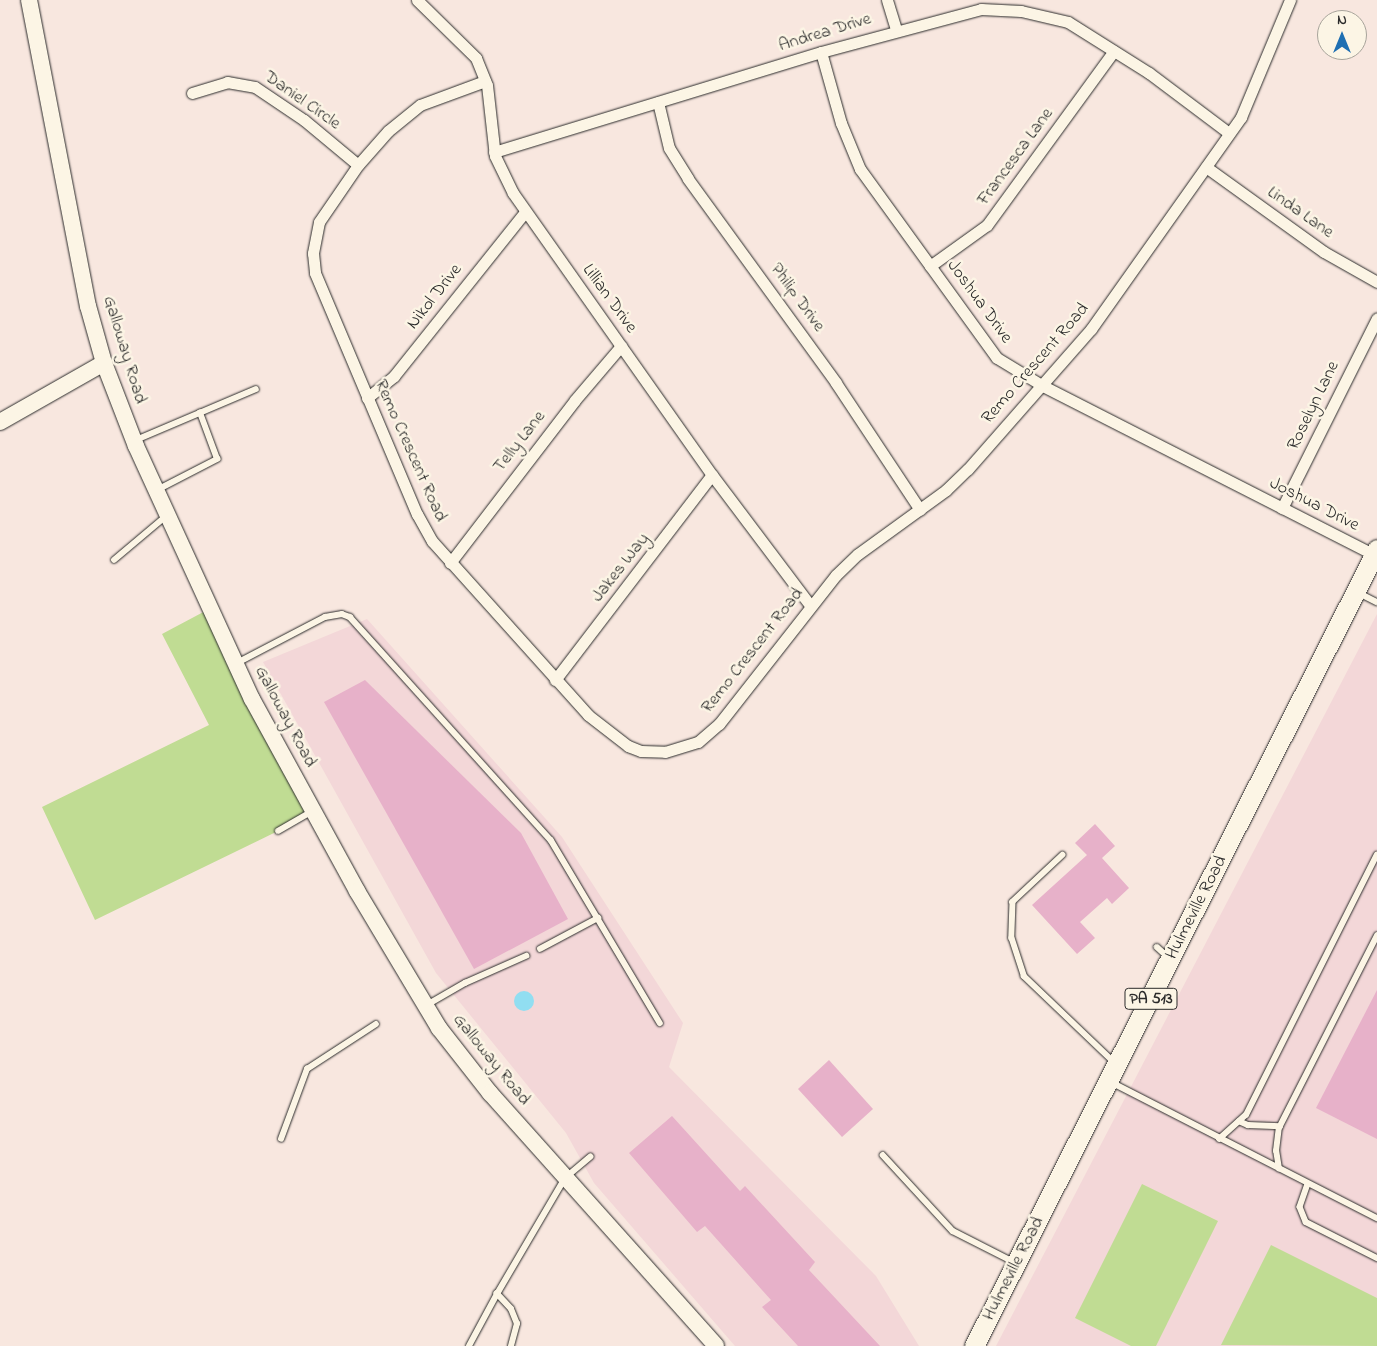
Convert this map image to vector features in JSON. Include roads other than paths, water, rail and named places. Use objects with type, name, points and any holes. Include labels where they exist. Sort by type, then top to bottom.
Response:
[{"type":"main road","name":"Galloway Road","points":[[29,0],[88,306],[104,362],[156,491],[235,664],[312,811],[426,1006],[459,1056],[565,1178],[716,1346]]},
{"type":"main road","points":[[0,422],[104,362]]},
{"type":"main road","name":"Hulmeville Road","points":[[974,1346],[1113,1074],[1164,953],[1356,592],[1375,552]]},
{"type":"street","name":"Lillian Drive","points":[[417,0],[476,58],[485,81],[494,152],[502,174],[525,212],[712,475],[810,605]]},
{"type":"street","points":[[887,0],[896,30]]},
{"type":"street","name":"Remo Crescent Road","points":[[485,81],[420,105],[388,131],[358,165],[319,222],[313,253],[320,289],[417,514],[432,541],[588,715],[628,746],[655,753],[685,748],[698,742],[719,724],[810,605],[858,554],[920,510],[968,469],[1043,386],[1120,291],[1247,106],[1290,0]]},
{"type":"street","name":"Andrea Drive","points":[[494,152],[821,52],[896,30],[981,9],[1021,11],[1068,22],[1149,73],[1229,133]]},
{"type":"street","name":"Francesca Lane","points":[[930,266],[987,225],[1114,51]]},
{"type":"street","name":"Joshua Drive","points":[[821,52],[841,123],[860,169],[986,347],[997,358],[1043,386],[1282,508],[1375,552]]},
{"type":"street","name":"Daniel Circle","points":[[192,93],[227,82],[254,87],[304,120],[358,165]]},
{"type":"street","name":"Philip Drive","points":[[658,102],[669,148],[688,179],[836,383],[920,510]]},
{"type":"street","name":"Linda Lane","points":[[1206,167],[1324,252],[1377,282]]},
{"type":"street","name":"Nikol Drive","points":[[367,398],[394,376],[525,212]]},
{"type":"street","name":"Roselyn Lane","points":[[1282,508],[1377,318]]},
{"type":"street","name":"Telly Lane","points":[[450,563],[574,400],[621,346]]},
{"type":"street","name":"Jakes Way","points":[[555,680],[712,475]]},
{"type":"lane","points":[[134,440],[256,390]]},
{"type":"lane","points":[[156,491],[217,460],[200,413]]},
{"type":"lane","points":[[114,560],[167,515]]},
{"type":"lane","points":[[1356,592],[1377,602]]},
{"type":"lane","points":[[235,664],[325,617],[350,617],[551,840],[660,1023]]},
{"type":"lane","points":[[278,831],[312,811]]},
{"type":"lane","points":[[1220,1139],[1246,1115],[1377,854]]},
{"type":"lane","points":[[1063,855],[1012,902],[1012,938],[1024,976],[1113,1074],[1220,1139],[1377,1218]]},
{"type":"lane","points":[[540,949],[598,918]]},
{"type":"lane","points":[[1279,1169],[1276,1151],[1280,1126],[1377,936]]},
{"type":"lane","points":[[426,1006],[465,983],[526,956]]},
{"type":"lane","points":[[281,1139],[307,1069],[376,1024]]},
{"type":"lane","points":[[1239,1121],[1248,1125],[1280,1126]]},
{"type":"lane","points":[[883,1155],[953,1231],[1017,1263]]},
{"type":"lane","points":[[469,1346],[565,1178],[590,1157]]},
{"type":"lane","points":[[1308,1184],[1300,1207],[1306,1222],[1377,1258]]},
{"type":"lane","points":[[497,1294],[511,1309],[517,1324],[511,1346]]},
{"type":"water","points":[[524,991],[531,994],[534,1001],[531,1008],[524,1011],[517,1008],[514,1001],[517,994]]}]
